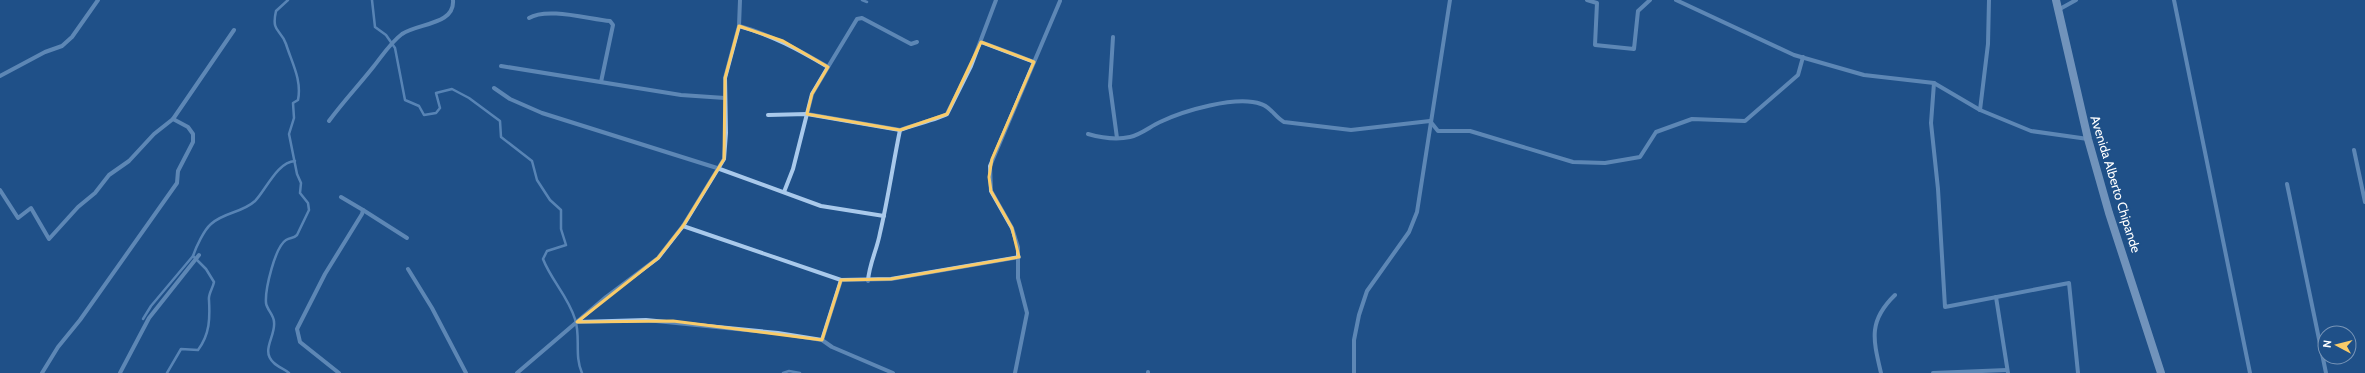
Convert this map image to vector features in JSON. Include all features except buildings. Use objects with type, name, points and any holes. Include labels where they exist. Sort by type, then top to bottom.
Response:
[{"type":"main road","name":"Avenida Alberto Chipande","points":[[2056,0],[2088,139],[2109,213],[2161,373]]},
{"type":"street","points":[[0,76],[45,52],[62,46],[72,37],[98,0]]},
{"type":"street","points":[[329,121],[395,39],[416,27],[438,22],[447,16],[451,12],[453,0]]},
{"type":"street","points":[[517,373],[658,258],[683,226],[717,168],[724,159],[726,147],[726,78],[739,26],[740,0]]},
{"type":"street","points":[[768,115],[807,114],[900,130],[929,119],[942,118],[947,114],[981,42],[996,0]]},
{"type":"street","points":[[1354,373],[1354,340],[1358,315],[1367,291],[1406,237],[1417,212],[1450,0]]},
{"type":"street","points":[[1587,0],[1597,3],[1595,45],[1634,49],[1638,11],[1650,0]]},
{"type":"street","points":[[1676,0],[1732,27],[1803,57],[1864,76],[1934,83],[1980,110],[2032,131],[2088,139]]},
{"type":"street","points":[[1980,110],[1988,44],[1989,0]]},
{"type":"street","points":[[2058,10],[2076,0]]},
{"type":"street","points":[[2174,0],[2250,373]]},
{"type":"street","points":[[1015,373],[1027,313],[1018,278],[1018,247],[1012,228],[992,191],[989,177],[992,159],[1060,1]]},
{"type":"street","points":[[529,18],[537,13],[549,13],[610,21],[613,25],[601,82]]},
{"type":"street","points":[[784,192],[793,169],[812,94],[858,19],[862,18],[911,44],[918,42]]},
{"type":"street","points":[[739,26],[761,32],[783,41],[828,67]]},
{"type":"street","points":[[0,190],[18,218],[31,208],[49,239],[78,207],[95,193],[109,175],[129,161],[154,134],[173,119],[234,30]]},
{"type":"street","points":[[1113,37],[1110,86],[1117,138]]},
{"type":"street","points":[[981,42],[1034,62]]},
{"type":"street","points":[[1430,121],[1438,131],[1470,131],[1573,162],[1605,163],[1640,157],[1656,132],[1692,119],[1745,121],[1798,75],[1803,57]]},
{"type":"street","points":[[501,66],[681,95],[725,98]]},
{"type":"street","points":[[1934,83],[1932,123],[1938,189],[1944,307],[2069,283],[2078,373]]},
{"type":"street","points":[[494,88],[510,99],[549,115],[717,168],[821,206],[884,216]]},
{"type":"street","points":[[1088,134],[1117,138],[1132,137],[1176,114],[1191,109],[1236,103],[1263,104],[1268,107],[1277,119],[1284,122],[1344,129],[1365,129],[1430,121]]},
{"type":"street","points":[[42,373],[58,347],[80,320],[177,183],[178,171],[194,142],[188,127],[173,119]]},
{"type":"street","points":[[868,281],[884,216],[900,130]]},
{"type":"street","points":[[2354,150],[2365,202]]},
{"type":"street","points":[[2287,184],[2326,373]]},
{"type":"street","points":[[341,196],[407,238]]},
{"type":"street","points":[[339,373],[300,342],[297,329],[325,274],[363,210]]},
{"type":"street","points":[[683,226],[841,280],[868,281],[891,279],[1019,257]]},
{"type":"street","points":[[120,373],[149,318],[199,255]]},
{"type":"street","points":[[408,269],[432,308],[466,373]]},
{"type":"street","points":[[822,340],[841,280]]},
{"type":"street","points":[[1881,373],[1874,345],[1874,330],[1883,307],[1895,295]]},
{"type":"street","points":[[1933,373],[2008,372],[1996,297]]},
{"type":"street","points":[[578,322],[646,320],[673,321],[822,340],[832,347],[893,373]]},
{"type":"highlighted area","points":[[739,26],[783,41],[828,67],[812,94],[807,114],[900,130],[947,114],[981,42],[1034,62],[992,159],[989,177],[991,191],[1012,228],[1019,257],[891,279],[841,280],[822,340],[673,321],[577,322],[658,258],[683,226],[724,159],[725,78]]},
{"type":"waterway","points":[[288,0],[276,11],[275,23],[277,30],[284,39],[298,79],[298,100],[293,103],[294,118],[289,134],[297,174],[301,183],[300,193],[308,203],[309,210],[297,235],[286,240],[278,251],[269,279],[266,303],[274,322],[268,354],[277,366],[289,373]]},
{"type":"waterway","points":[[372,0],[375,27],[386,35],[395,48],[405,100],[419,106],[424,115],[436,113],[440,108],[436,93],[452,89],[469,98],[500,121],[501,137],[532,161],[537,180],[550,200],[561,210],[561,229],[566,245],[547,251],[543,259],[546,267],[568,303],[575,319],[578,332],[578,360],[582,373]]},
{"type":"waterway","points":[[862,0],[867,2]]},
{"type":"waterway","points":[[167,373],[181,349],[198,350],[207,332],[209,320],[209,298],[214,282],[206,269],[193,256],[203,234],[216,220],[250,205],[259,196],[277,171],[283,166],[295,161]]},
{"type":"waterway","points":[[143,319],[151,306],[193,256]]},
{"type":"waterway","points":[[783,373],[789,371],[800,373]]}]
